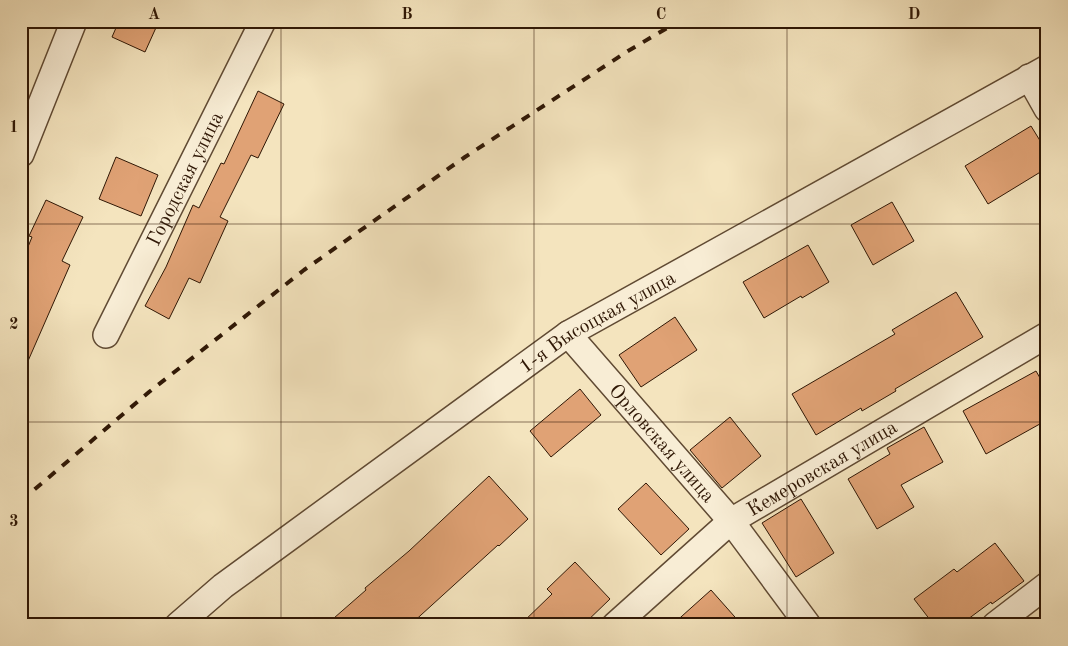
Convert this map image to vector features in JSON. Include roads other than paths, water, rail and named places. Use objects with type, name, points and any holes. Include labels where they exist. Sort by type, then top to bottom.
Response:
[{"type":"street","points":[[21,154],[74,21]]},
{"type":"street","name":"Городская улица","points":[[106,335],[263,21]]},
{"type":"street","points":[[1038,73],[1047,109]]},
{"type":"street","name":"1-я Высоцкая улица","points":[[178,625],[223,586],[568,334],[1038,73]]},
{"type":"street","name":"Орловская улица","points":[[568,334],[731,521],[808,625]]},
{"type":"street","name":"Кемеровская улица","points":[[615,625],[731,521],[1047,335]]},
{"type":"street","points":[[995,625],[1047,585]]},
{"type":"railway","points":[[21,501],[149,392],[304,270],[465,157],[628,51],[679,21]]}]
